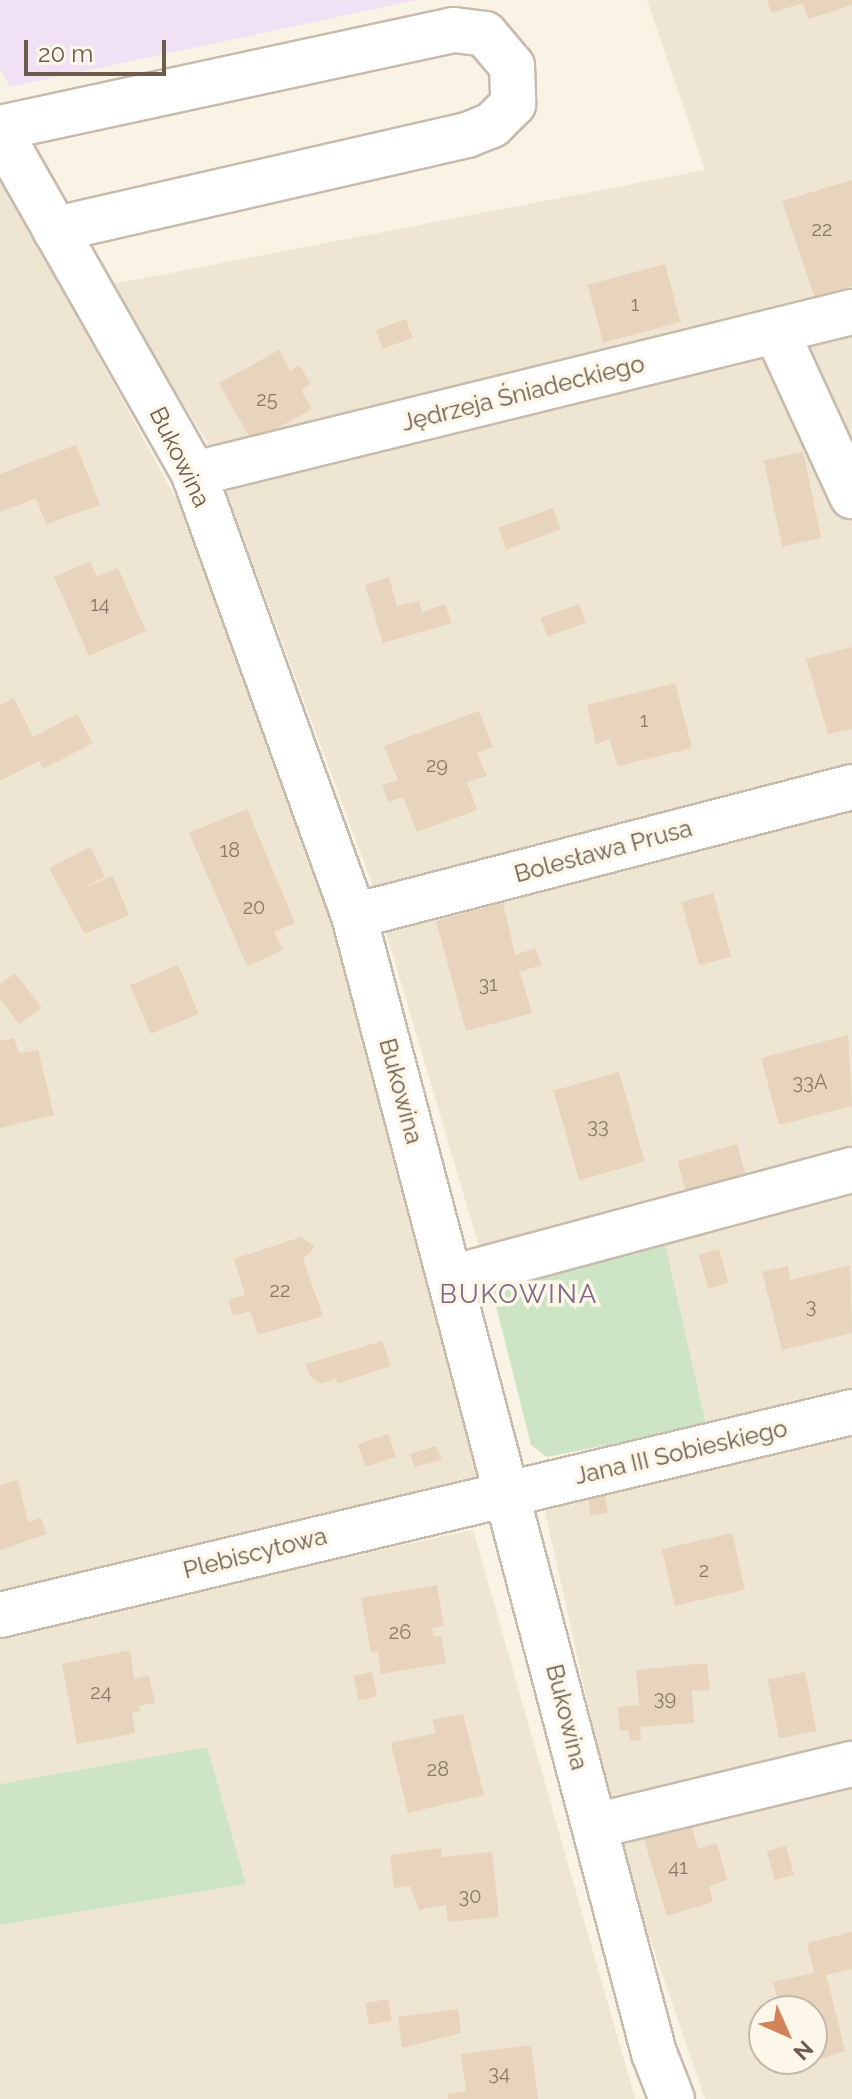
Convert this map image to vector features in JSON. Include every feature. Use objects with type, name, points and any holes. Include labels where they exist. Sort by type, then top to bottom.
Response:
[{"type":"street","points":[[0,130],[454,30],[485,34],[512,66],[513,104],[492,125],[467,135],[55,229]]},
{"type":"street","name":"Bukowina","points":[[0,130],[194,474],[354,916],[510,1493],[654,2053],[672,2099]]},
{"type":"street","name":"Jędrzeja Śniadeckiego","points":[[194,474],[852,312]]},
{"type":"street","points":[[776,331],[852,496]]},
{"type":"street","name":"Bolesława Prusa","points":[[354,916],[852,787]]},
{"type":"street","points":[[451,1278],[852,1170]]},
{"type":"street","name":"Jana III Sobieskiego","points":[[510,1493],[852,1412]]},
{"type":"street","name":"Plebiscytowa","points":[[0,1615],[510,1493]]},
{"type":"street","points":[[595,1826],[852,1764]]},
{"type":"shaded area","points":[[0,0],[417,0],[10,87],[0,69]]},
{"type":"shaded area","points":[[647,0],[852,0],[852,1390],[706,1425],[511,1277],[493,1294],[371,881],[209,445],[108,285],[705,170]]},
{"type":"shaded area","points":[[0,175],[193,530],[347,939],[490,1473],[0,1593]]},
{"type":"shaded area","points":[[852,1433],[852,2099],[705,2099],[622,1857],[544,1507]]},
{"type":"shaded area","points":[[473,1530],[635,2099],[0,2099],[0,1925],[246,1883],[207,1747],[0,1784],[0,1632]]},
{"type":"green space","points":[[664,1240],[706,1425],[547,1457],[531,1445],[493,1294],[511,1277]]},
{"type":"green space","points":[[207,1747],[246,1884],[0,1925],[0,1784]]},
{"type":"building","points":[[767,0],[852,0],[852,5],[808,19],[803,3],[771,13]]},
{"type":"building","points":[[852,180],[852,286],[815,298],[782,201]]},
{"type":"building","points":[[665,264],[681,322],[603,343],[588,285]]},
{"type":"building","points":[[406,319],[413,338],[383,349],[376,330]]},
{"type":"building","points":[[279,350],[290,371],[299,365],[311,384],[301,390],[312,409],[252,442],[219,383]]},
{"type":"building","points":[[76,445],[100,505],[46,524],[36,498],[0,512],[0,474]]},
{"type":"building","points":[[803,452],[821,538],[782,546],[764,460]]},
{"type":"building","points":[[553,508],[561,530],[506,549],[498,528]]},
{"type":"building","points":[[90,561],[97,577],[118,568],[146,631],[89,656],[54,577]]},
{"type":"building","points":[[389,577],[397,606],[419,601],[422,612],[445,604],[452,623],[383,643],[365,585]]},
{"type":"building","points":[[579,604],[586,623],[547,637],[540,618]]},
{"type":"building","points":[[852,647],[852,729],[828,734],[806,659]]},
{"type":"building","points":[[675,683],[692,748],[618,766],[609,739],[596,744],[587,705]]},
{"type":"building","points":[[14,698],[33,737],[77,714],[93,743],[43,769],[39,761],[0,781],[0,705]]},
{"type":"building","points":[[479,711],[493,747],[477,753],[487,776],[467,782],[477,810],[417,832],[403,797],[388,802],[382,785],[398,780],[384,746]]},
{"type":"building","points":[[247,809],[295,923],[274,932],[283,950],[247,966],[189,833]]},
{"type":"building","points":[[90,847],[105,877],[76,892],[113,876],[129,915],[85,934],[49,868]]},
{"type":"building","points":[[713,893],[731,956],[699,966],[681,902]]},
{"type":"building","points":[[503,903],[515,955],[535,948],[542,965],[521,971],[517,962],[532,1013],[466,1031],[436,921]]},
{"type":"building","points":[[178,965],[199,1014],[151,1034],[130,985]]},
{"type":"building","points":[[15,973],[42,1008],[19,1024],[0,998],[0,984]]},
{"type":"building","points":[[848,1035],[852,1106],[779,1125],[761,1058]]},
{"type":"building","points":[[14,1038],[19,1053],[38,1050],[54,1115],[0,1128],[0,1041]]},
{"type":"building","points":[[619,1072],[645,1161],[579,1180],[554,1091]]},
{"type":"building","points":[[737,1144],[746,1176],[686,1193],[677,1161]]},
{"type":"building","points":[[301,1237],[315,1247],[303,1259],[323,1316],[258,1335],[250,1311],[233,1316],[228,1300],[245,1295],[234,1259]]},
{"type":"building","points":[[719,1249],[729,1283],[708,1288],[699,1255]]},
{"type":"building","points":[[850,1265],[852,1333],[782,1350],[762,1272],[788,1266],[790,1280]]},
{"type":"building","points":[[382,1341],[391,1366],[337,1384],[336,1378],[321,1384],[310,1376],[306,1364]]},
{"type":"building","points":[[388,1434],[396,1457],[366,1467],[358,1444]]},
{"type":"building","points":[[436,1446],[442,1460],[414,1467],[410,1454]]},
{"type":"building","points":[[18,1480],[28,1522],[41,1518],[47,1534],[0,1550],[0,1485]]},
{"type":"building","points":[[605,1496],[608,1513],[591,1516],[588,1499]]},
{"type":"building","points":[[732,1533],[745,1590],[675,1606],[662,1549]]},
{"type":"building","points":[[437,1585],[444,1626],[432,1628],[434,1637],[441,1636],[446,1663],[381,1674],[378,1651],[371,1653],[361,1598]]},
{"type":"building","points":[[130,1650],[134,1679],[149,1675],[155,1703],[138,1706],[141,1711],[132,1713],[135,1733],[77,1744],[62,1664]]},
{"type":"building","points":[[707,1663],[710,1690],[692,1691],[694,1723],[640,1727],[641,1740],[630,1741],[628,1730],[620,1731],[618,1707],[639,1705],[636,1670]]},
{"type":"building","points":[[372,1672],[377,1696],[359,1700],[353,1676]]},
{"type":"building","points":[[805,1672],[816,1731],[779,1738],[768,1679]]},
{"type":"building","points":[[463,1714],[484,1795],[408,1813],[391,1743],[436,1733],[432,1720]]},
{"type":"building","points":[[691,1825],[698,1849],[717,1843],[727,1880],[709,1886],[713,1902],[667,1916],[644,1839]]},
{"type":"building","points":[[786,1846],[794,1875],[774,1880],[767,1851]]},
{"type":"building","points":[[441,1848],[442,1857],[492,1852],[499,1917],[448,1922],[446,1905],[419,1910],[410,1886],[394,1888],[390,1855]]},
{"type":"building","points":[[852,1932],[852,1969],[826,1975],[845,2051],[828,2056],[828,1995],[777,1995],[773,1982],[814,1973],[807,1943]]},
{"type":"building","points":[[388,1999],[392,2021],[369,2025],[365,2003]]},
{"type":"building","points":[[458,2009],[461,2033],[402,2048],[398,2017]]},
{"type":"building","points":[[531,2045],[538,2099],[448,2099],[447,2094],[466,2091],[461,2054]]},
{"type":"district","name":"BUKOWINA","points":[[519,1295]]}]
